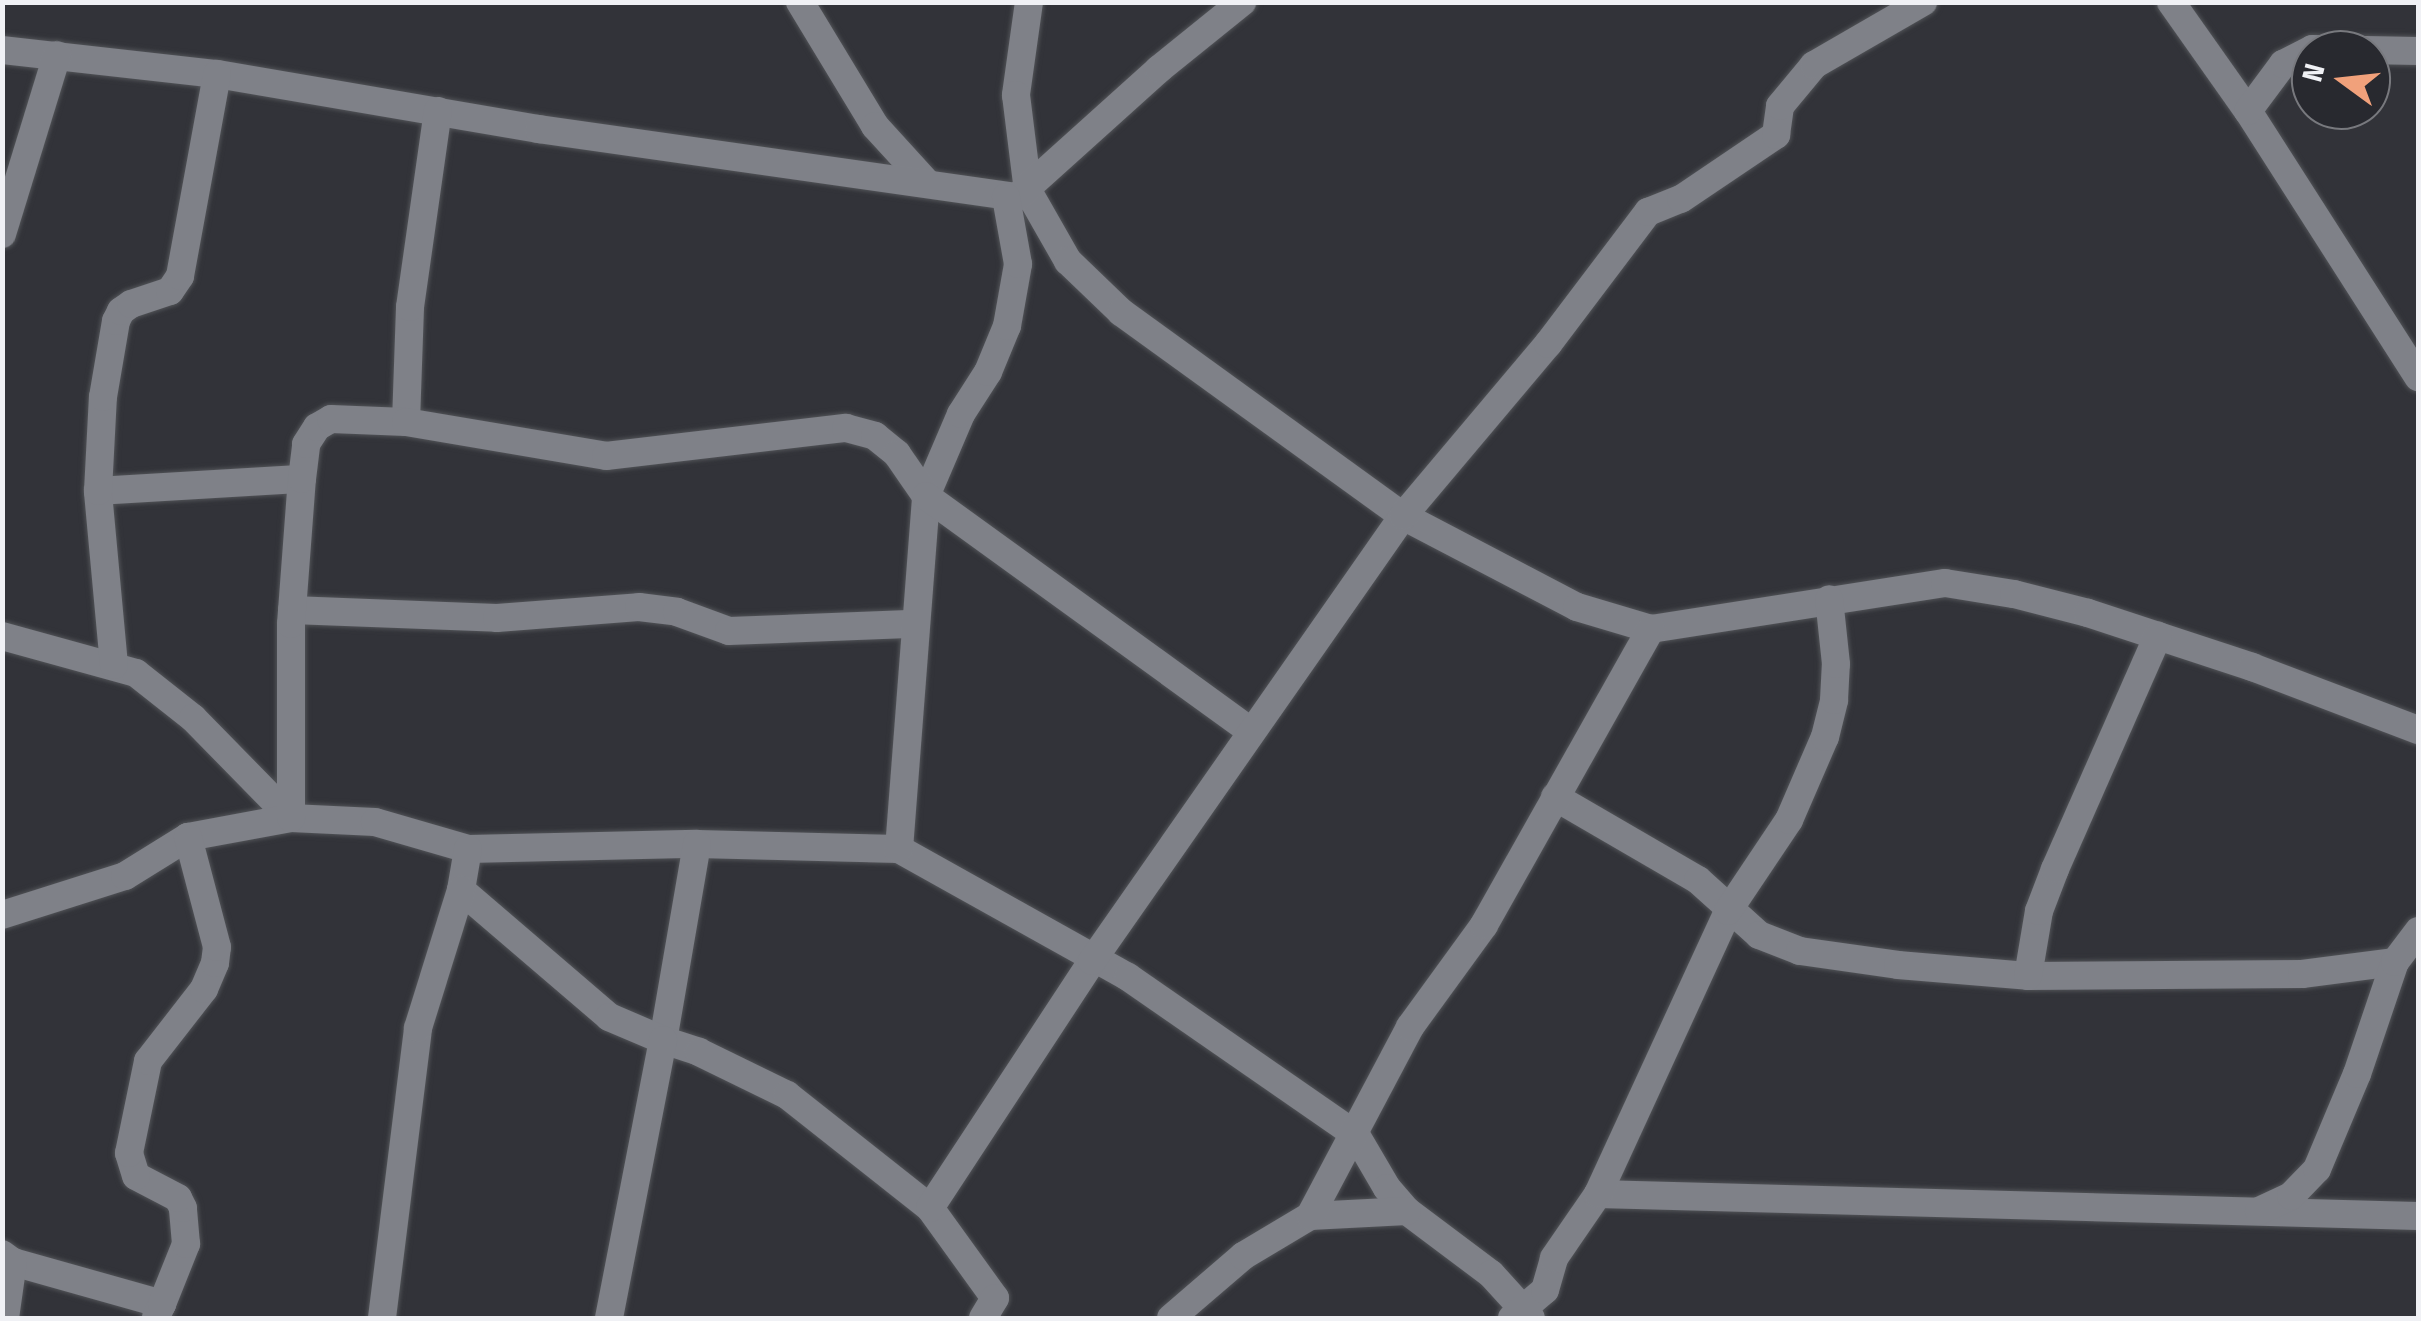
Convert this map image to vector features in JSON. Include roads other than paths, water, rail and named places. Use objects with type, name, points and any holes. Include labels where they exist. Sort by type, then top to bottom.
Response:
[{"type":"street","points":[[800,2],[876,126],[927,183]]},
{"type":"street","points":[[899,849],[926,496],[960,414],[988,372],[1007,326],[1018,264],[1016,95],[1029,2]]},
{"type":"street","points":[[1017,194],[1242,2]]},
{"type":"street","points":[[930,1208],[1092,961],[1403,516],[1548,344],[1648,212],[1682,199],[1776,135],[1780,106],[1814,66],[1923,2]]},
{"type":"street","points":[[2171,2],[2248,111],[2418,376]]},
{"type":"street","points":[[2248,111],[2283,64],[2312,49],[2418,51]]},
{"type":"street","points":[[2,50],[217,74],[438,111],[1017,194],[1068,261],[1121,312],[1403,516],[1577,607],[1651,629],[1945,583],[2014,594],[2158,636],[2418,730]]},
{"type":"street","points":[[2,234],[57,56]]},
{"type":"street","points":[[114,665],[98,491],[103,397],[116,321],[131,304],[170,291],[180,276],[217,74]]},
{"type":"street","points":[[406,422],[410,307],[438,111]]},
{"type":"street","points":[[291,818],[292,610],[302,479],[306,444],[318,427],[331,419],[406,422],[606,456],[846,428],[876,436],[897,454],[926,496],[1252,732]]},
{"type":"street","points":[[98,491],[302,479]]},
{"type":"street","points":[[2,915],[124,876],[188,838],[291,818],[375,822],[468,849],[696,844],[899,849],[1092,961],[1128,977],[1356,1135],[1387,1188],[1407,1211],[1491,1274],[1521,1315],[1545,1290],[1554,1258],[1598,1194],[1728,911],[1789,820],[1825,737],[1836,664],[1828,599]]},
{"type":"street","points":[[292,610],[496,618],[639,608],[677,612],[729,631],[916,624]]},
{"type":"street","points":[[1310,1216],[1410,1028],[1484,925],[1651,629]]},
{"type":"street","points":[[2028,976],[2039,912],[2055,869],[2158,636]]},
{"type":"street","points":[[3,643],[136,672],[244,766],[291,818]]},
{"type":"street","points":[[1556,797],[1698,880],[1759,935],[1800,951],[1898,965],[2028,976],[2302,974],[2395,962]]},
{"type":"street","points":[[5,1302],[8,1258],[159,1311],[186,1244],[183,1208],[178,1198],[136,1176],[129,1153],[148,1061],[204,988],[216,963],[217,947],[188,838]]},
{"type":"street","points":[[609,1318],[696,844]]},
{"type":"street","points":[[382,1318],[418,1028],[461,890],[468,849]]},
{"type":"street","points":[[461,890],[610,1016],[699,1052],[786,1096],[930,1208],[996,1312]]},
{"type":"street","points":[[2254,1214],[2290,1196],[2318,1169],[2357,1074],[2395,962],[2418,931]]},
{"type":"street","points":[[1598,1194],[2418,1216]]},
{"type":"street","points":[[1171,1318],[1243,1256],[1310,1216],[1407,1211]]}]
